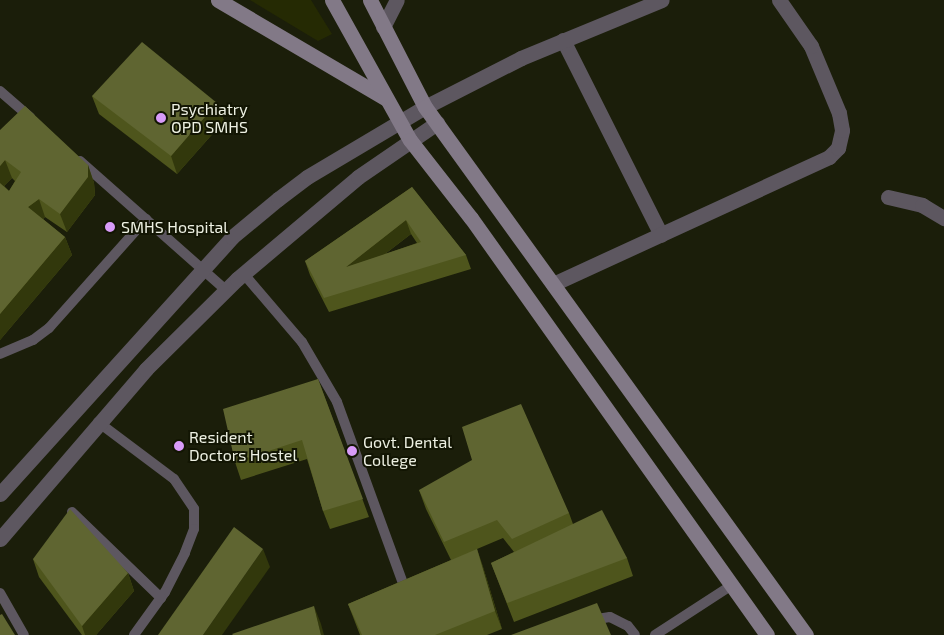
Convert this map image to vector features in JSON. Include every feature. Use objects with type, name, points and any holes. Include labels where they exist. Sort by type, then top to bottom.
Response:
[{"type":"main road","points":[[218,0],[386,99]]},
{"type":"main road","points":[[332,0],[410,140],[471,218],[767,635]]},
{"type":"main road","points":[[370,0],[425,107],[806,635]]},
{"type":"street","points":[[383,27],[398,0]]},
{"type":"street","points":[[0,494],[232,236],[307,177],[399,121],[521,58],[662,0]]},
{"type":"street","points":[[553,284],[829,157],[838,148],[842,140],[839,113],[811,46],[779,0]]},
{"type":"street","points":[[563,40],[661,235]]},
{"type":"street","points":[[0,539],[98,422],[146,369],[243,273],[300,222],[410,140],[437,123]]},
{"type":"street","points":[[888,197],[922,205],[944,218]]},
{"type":"lane","points":[[0,91],[36,123]]},
{"type":"lane","points":[[73,155],[226,290]]},
{"type":"lane","points":[[0,354],[34,340],[49,328],[146,219]]},
{"type":"lane","points":[[243,273],[302,342],[337,402],[407,595]]},
{"type":"lane","points":[[98,422],[174,480],[194,509],[191,537],[161,598],[134,635]]},
{"type":"lane","points":[[72,512],[161,598]]},
{"type":"lane","points":[[655,635],[732,585]]},
{"type":"lane","points":[[0,593],[24,635]]},
{"type":"lane","points":[[582,623],[610,617],[628,626],[635,635]]},
{"type":"green space","points":[[250,0],[311,0],[332,34],[318,41]]},
{"type":"building","name":"Psychiatry OPD SMHS","points":[[142,42],[217,103],[171,156],[92,96]]},
{"type":"building","points":[[25,106],[88,165],[88,177],[60,214],[39,199],[28,207],[65,237],[0,314],[0,183],[9,191],[21,172],[5,160],[0,166],[0,130]]},
{"type":"building","points":[[412,187],[466,255],[324,298],[305,261]],"holes":[[[406,220],[421,242],[346,267]]]},
{"type":"building","points":[[318,379],[363,499],[323,511],[302,440],[235,462],[223,409]]},
{"type":"building","points":[[521,404],[569,513],[512,539],[497,520],[444,542],[419,490],[472,460],[462,427]]},
{"type":"building","points":[[70,509],[128,573],[82,626],[33,559]]},
{"type":"building","points":[[602,510],[627,558],[507,603],[491,563]]},
{"type":"building","points":[[234,527],[263,549],[203,635],[158,635]]},
{"type":"building","points":[[477,549],[495,611],[435,635],[362,635],[348,604]]},
{"type":"building","points":[[597,603],[611,635],[511,635]]},
{"type":"building","points":[[314,606],[321,635],[232,634]]},
{"type":"building","points":[[2,614],[15,635],[0,635],[0,615]]},
{"type":"place","name":"Psychiatry OPD SMHS","points":[[161,118]]},
{"type":"place","name":"SMHS Hospital","points":[[110,227]]},
{"type":"place","name":"Resident Doctors Hostel","points":[[179,446]]},
{"type":"place","name":"Govt. Dental College","points":[[352,451]]}]
